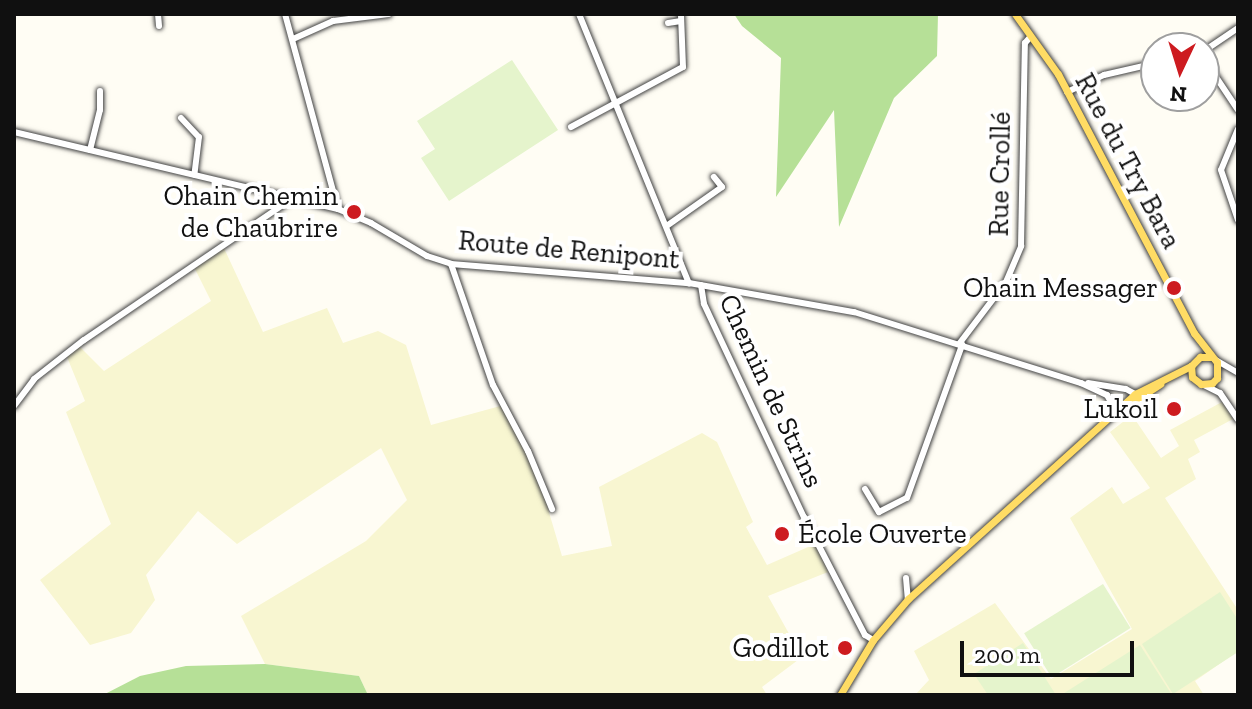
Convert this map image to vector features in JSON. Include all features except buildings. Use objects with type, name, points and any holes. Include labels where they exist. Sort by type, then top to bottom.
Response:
[{"type":"main road","name":"Rue du Try Bara","points":[[1015,14],[1067,92],[1194,333],[1211,358]]},
{"type":"main road","name":"Rue du Try Bara","points":[[1194,333],[1198,345],[1194,362]]},
{"type":"main road","points":[[840,695],[873,640],[908,599],[1133,398],[1194,362],[1211,358],[1217,362],[1218,376],[1204,385],[1192,377],[1168,380],[1133,398]]},
{"type":"main road","points":[[1192,377],[1194,362]]},
{"type":"street","points":[[158,14],[159,26]]},
{"type":"street","points":[[285,14],[338,209]]},
{"type":"street","points":[[293,39],[333,21],[389,14]]},
{"type":"street","points":[[579,14],[668,225],[689,283]]},
{"type":"street","points":[[571,127],[683,67],[681,18],[668,23]]},
{"type":"street","points":[[1220,40],[1238,28]]},
{"type":"street","name":"Rue Crollé","points":[[865,489],[879,512],[907,498],[961,345],[1011,273],[1022,243],[1025,43],[1031,36]]},
{"type":"street","points":[[1067,92],[1104,75],[1140,67]]},
{"type":"street","points":[[1220,83],[1238,110]]},
{"type":"street","points":[[90,150],[100,110],[100,91]]},
{"type":"street","points":[[181,118],[199,137],[200,149],[194,175]]},
{"type":"street","points":[[1238,129],[1221,170],[1238,220]]},
{"type":"street","name":"Route de Renipont","points":[[14,132],[338,209],[371,223],[427,256],[451,264],[689,283],[854,312],[1081,383],[1107,395],[1118,412]]},
{"type":"street","points":[[668,225],[722,187],[714,177]]},
{"type":"street","points":[[14,406],[34,379],[84,340],[237,235],[285,207],[293,198]]},
{"type":"street","points":[[451,264],[493,385],[528,451],[552,509]]},
{"type":"street","name":"Chemin de Strins","points":[[701,285],[704,304],[804,517],[865,635],[873,640]]},
{"type":"street","points":[[1211,358],[1237,372]]},
{"type":"street","points":[[1237,372],[1218,376],[1220,393],[1238,420]]},
{"type":"street","name":"Route de Renipont","points":[[1081,383],[1120,387],[1133,398]]},
{"type":"street","points":[[1204,385],[1220,393]]},
{"type":"street","points":[[906,578],[908,599]]},
{"type":"shaded area","points":[[223,246],[263,332],[327,308],[343,343],[378,331],[406,345],[431,425],[504,405],[534,462],[562,556],[612,546],[599,487],[702,433],[717,442],[753,522],[746,527],[767,565],[815,544],[828,572],[768,596],[802,657],[762,687],[767,695],[368,695],[359,676],[265,664],[241,616],[366,541],[407,500],[381,448],[237,544],[198,511],[146,575],[155,600],[131,633],[90,645],[40,580],[111,524],[66,412],[85,401],[67,357],[78,345],[104,371],[211,301],[194,267]]},
{"type":"shaded area","points":[[1222,402],[1233,419],[1194,440],[1200,452],[1188,459],[1196,479],[1165,498],[1238,610],[1238,651],[1195,681],[1204,695],[915,695],[929,680],[914,651],[995,603],[1051,679],[1132,629],[1070,518],[1112,487],[1123,504],[1150,488],[1110,432],[1132,415],[1161,458],[1179,446],[1170,430]]},
{"type":"green space","points":[[734,14],[938,14],[937,56],[894,98],[839,227],[834,110],[776,197],[781,58],[742,26]]},
{"type":"green space","points":[[512,60],[558,130],[449,201],[421,158],[435,149],[417,121]]},
{"type":"green space","points":[[1103,584],[1131,628],[1052,677],[1024,633]]},
{"type":"green space","points":[[1220,592],[1238,620],[1238,652],[1173,694],[1142,644]]},
{"type":"green space","points":[[1023,643],[1056,695],[988,695],[974,674]]},
{"type":"green space","points":[[1140,645],[1172,695],[1061,695]]},
{"type":"green space","points":[[265,664],[359,676],[368,695],[103,695],[140,676],[186,666]]},
{"type":"place","name":"Ohain Chemin de Chaubrire","points":[[354,212]]},
{"type":"place","name":"Ohain Messager","points":[[1174,288]]},
{"type":"place","name":"Lukoil","points":[[1174,409]]},
{"type":"place","name":"École Ouverte","points":[[782,534]]},
{"type":"place","name":"Godillot","points":[[845,648]]}]
